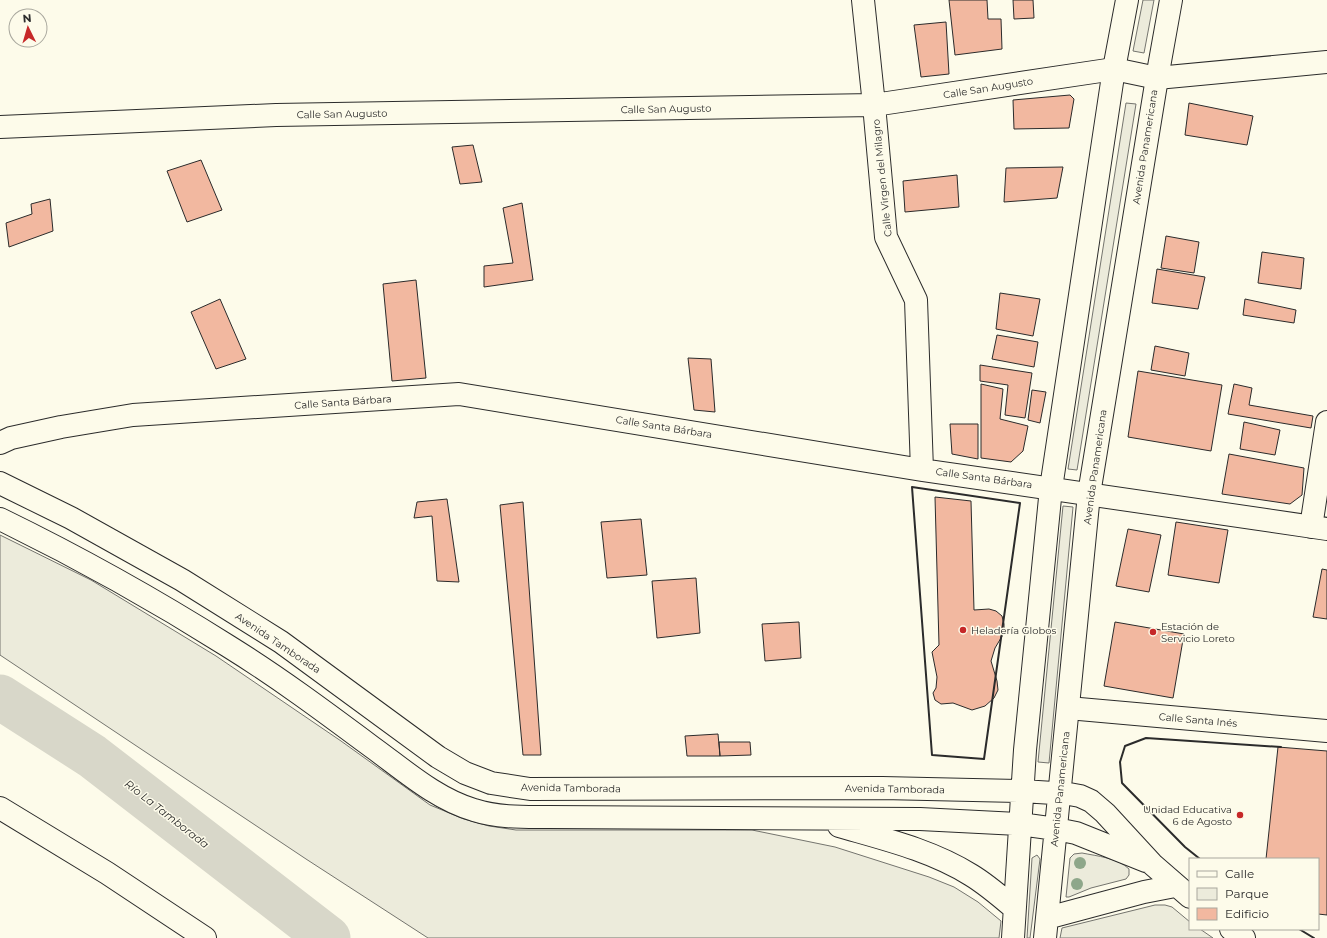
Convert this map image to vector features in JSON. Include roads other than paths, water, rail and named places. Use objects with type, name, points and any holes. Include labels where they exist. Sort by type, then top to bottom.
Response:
[{"type":"main road","name":"Calle Virgen del Milagro","points":[[863,0],[886,237],[916,300],[922,470]]},
{"type":"main road","points":[[1013,938],[1022,791],[1051,488],[1114,69],[1127,0]]},
{"type":"main road","name":"Avenida Panamericana","points":[[1046,928],[1089,494],[1171,0]]},
{"type":"main road","name":"Calle San Augusto","points":[[0,127],[284,115],[874,106],[1114,69],[1157,78],[1327,62]]},
{"type":"main road","name":"Calle Santa Bárbara","points":[[0,443],[11,438],[61,427],[133,415],[459,394],[922,470],[1319,528]]},
{"type":"main road","points":[[1319,528],[1327,422]]},
{"type":"main road","name":"Avenida Tamborada","points":[[0,483],[71,518],[182,580],[280,642],[438,757],[465,773],[491,783],[530,789],[882,788],[1022,791],[1080,796],[1091,801],[1106,813],[1152,864],[1183,891]]},
{"type":"main road","name":"Avenida Tamborada","points":[[0,519],[43,540],[117,580],[222,642],[322,710],[426,786],[446,799],[475,811],[507,816],[550,818],[920,819],[1020,824],[1056,828],[1076,833],[1152,864]]},
{"type":"main road","name":"Calle Santa Inés","points":[[1068,708],[1327,731]]},
{"type":"main road","points":[[0,808],[108,873],[205,938]]},
{"type":"main road","points":[[815,819],[889,840],[934,856],[970,874],[995,891],[1014,908]]},
{"type":"main road","points":[[1046,928],[1144,892],[1183,891]]},
{"type":"main road","points":[[1232,930],[1244,938]]},
{"type":"waterway","name":"Río La Tamborada","points":[[0,697],[92,756],[328,938]]},
{"type":"place","name":"Heladería Globos","points":[[963,630]]},
{"type":"place","name":"Estación de Servicio Loreto","points":[[1153,632]]},
{"type":"place","name":"Unidad Educativa 6 de Agosto","points":[[1240,815]]}]
